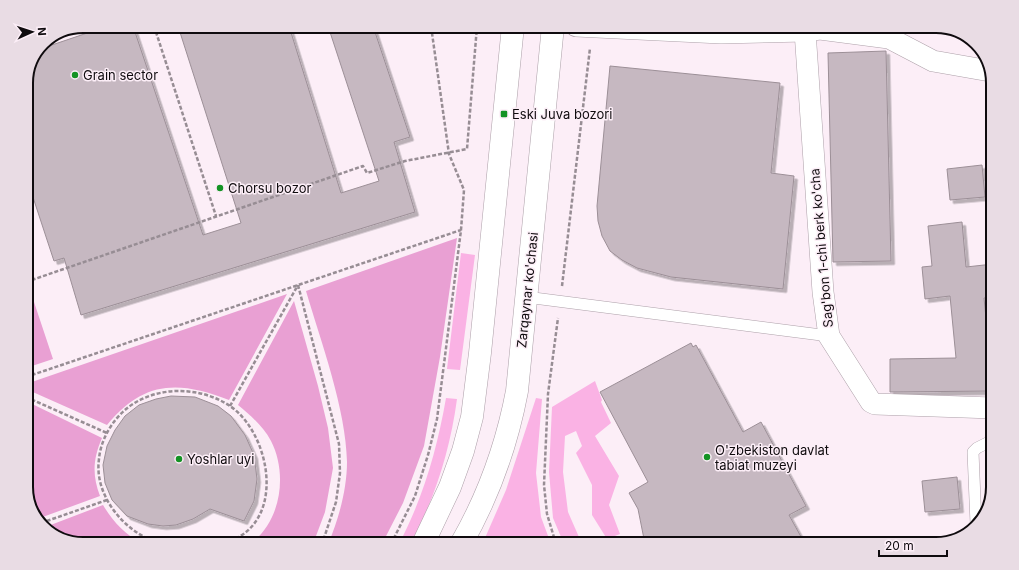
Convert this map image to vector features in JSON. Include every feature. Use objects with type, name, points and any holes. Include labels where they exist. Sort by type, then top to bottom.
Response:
[{"type":"main road","points":[[426,537],[450,487],[463,451],[472,417],[480,353],[512,33]]},
{"type":"main road","name":"Zarqaynar ko'chasi","points":[[464,537],[488,488],[513,413],[517,391],[552,33]]},
{"type":"street","points":[[701,33],[740,33]]},
{"type":"street","name":"Sag'bon 1-chi berk ko'cha","points":[[815,33],[823,292],[829,336],[871,402],[875,404],[986,408]]},
{"type":"street","points":[[848,33],[890,38],[933,61],[984,70]]},
{"type":"lane","points":[[526,297],[829,336]]},
{"type":"lane","points":[[976,517],[972,452],[986,444]]},
{"type":"path","points":[[156,33],[216,216]]},
{"type":"path","points":[[394,537],[415,496],[428,455],[437,419],[461,230],[464,190],[449,154],[432,33]]},
{"type":"path","points":[[33,280],[363,166],[367,172],[405,161],[449,154],[467,149],[476,33]]},
{"type":"path","points":[[554,537],[547,514],[544,485],[548,394],[561,302],[583,33]]},
{"type":"path","points":[[33,375],[461,230]]},
{"type":"path","points":[[230,406],[298,285]]},
{"type":"path","points":[[298,285],[339,444],[340,472],[336,502],[324,537]]},
{"type":"path","points":[[145,537],[116,513],[107,500],[100,484],[98,468],[100,451],[107,433],[116,418],[129,405],[147,396],[165,391],[198,393],[215,398],[230,406],[242,418],[260,447],[265,463],[267,478],[266,494],[262,511],[252,526],[238,537]]},
{"type":"path","points":[[33,400],[107,433]]},
{"type":"path","points":[[47,521],[107,500]]},
{"type":"shaded area","points":[[457,238],[440,357],[424,446],[403,503],[386,537],[331,537],[339,514],[344,493],[347,472],[346,442],[338,398],[306,291]]},
{"type":"shaded area","points":[[461,253],[475,255],[460,370],[447,369]]},
{"type":"shaded area","points":[[287,294],[229,400],[193,389],[162,388],[148,392],[134,400],[120,410],[107,425],[33,392],[33,382]]},
{"type":"shaded area","points":[[294,301],[318,386],[328,428],[333,468],[325,512],[316,537],[258,537],[269,523],[275,510],[280,482],[279,468],[276,454],[268,436],[256,421],[238,405]]},
{"type":"shaded area","points":[[33,302],[53,359],[33,366]]},
{"type":"shaded area","points":[[595,381],[602,400],[601,402],[611,423],[595,436],[619,476],[609,505],[620,534],[612,537],[606,537],[592,515],[592,485],[576,453],[582,446],[576,431],[565,436],[563,472],[568,512],[579,537],[561,537],[553,518],[549,472],[552,407]]},
{"type":"shaded area","points":[[446,398],[457,399],[446,455],[427,509],[414,537],[403,537],[422,491],[434,455]]},
{"type":"shaded area","points":[[536,398],[542,399],[536,473],[541,517],[548,537],[485,537],[506,490]]},
{"type":"shaded area","points":[[33,404],[102,438],[95,460],[95,474],[100,496],[43,517],[35,501],[33,490]]},
{"type":"shaded area","points":[[103,505],[111,517],[132,537],[74,536],[61,532],[51,525]]},
{"type":"building","name":"Chorsu bozor","points":[[87,33],[135,33],[203,235],[241,223],[180,33],[291,33],[341,193],[379,181],[330,33],[375,33],[410,137],[394,142],[415,212],[81,315],[64,258],[54,261],[33,197],[33,80],[41,55],[44,52],[52,52],[52,45]]},
{"type":"building","points":[[886,51],[891,261],[833,262],[828,53]]},
{"type":"building","points":[[610,66],[780,83],[771,173],[794,176],[783,289],[671,277],[637,268],[622,260],[610,251],[602,236],[598,221],[597,206]]},
{"type":"building","points":[[982,165],[985,197],[950,200],[947,169]]},
{"type":"building","points":[[962,222],[966,267],[986,265],[986,298],[984,298],[986,318],[986,391],[890,392],[890,359],[956,358],[950,296],[925,299],[922,267],[932,266],[928,226]]},
{"type":"building","name":"O'zbekiston davlat tabiat muzeyi","points":[[691,343],[693,347],[696,345],[743,432],[761,422],[806,506],[789,515],[801,537],[644,537],[638,509],[629,493],[648,482],[600,392]]},
{"type":"building","name":"Yoshlar uyi","points":[[171,396],[195,397],[218,406],[231,416],[245,435],[254,455],[257,479],[254,501],[244,521],[210,509],[193,519],[176,525],[163,526],[148,524],[127,516],[112,500],[105,483],[103,465],[107,446],[115,430],[125,416],[139,405]]},
{"type":"building","points":[[957,477],[960,509],[925,512],[922,481]]},
{"type":"place","name":"Grain sector","points":[[75,75]]},
{"type":"place","name":"Eski Juva bozori","points":[[504,114]]},
{"type":"place","name":"Chorsu bozor","points":[[220,188]]},
{"type":"place","name":"O'zbekiston davlat tabiat muzeyi","points":[[707,457]]},
{"type":"place","name":"Yoshlar uyi","points":[[179,459]]}]
